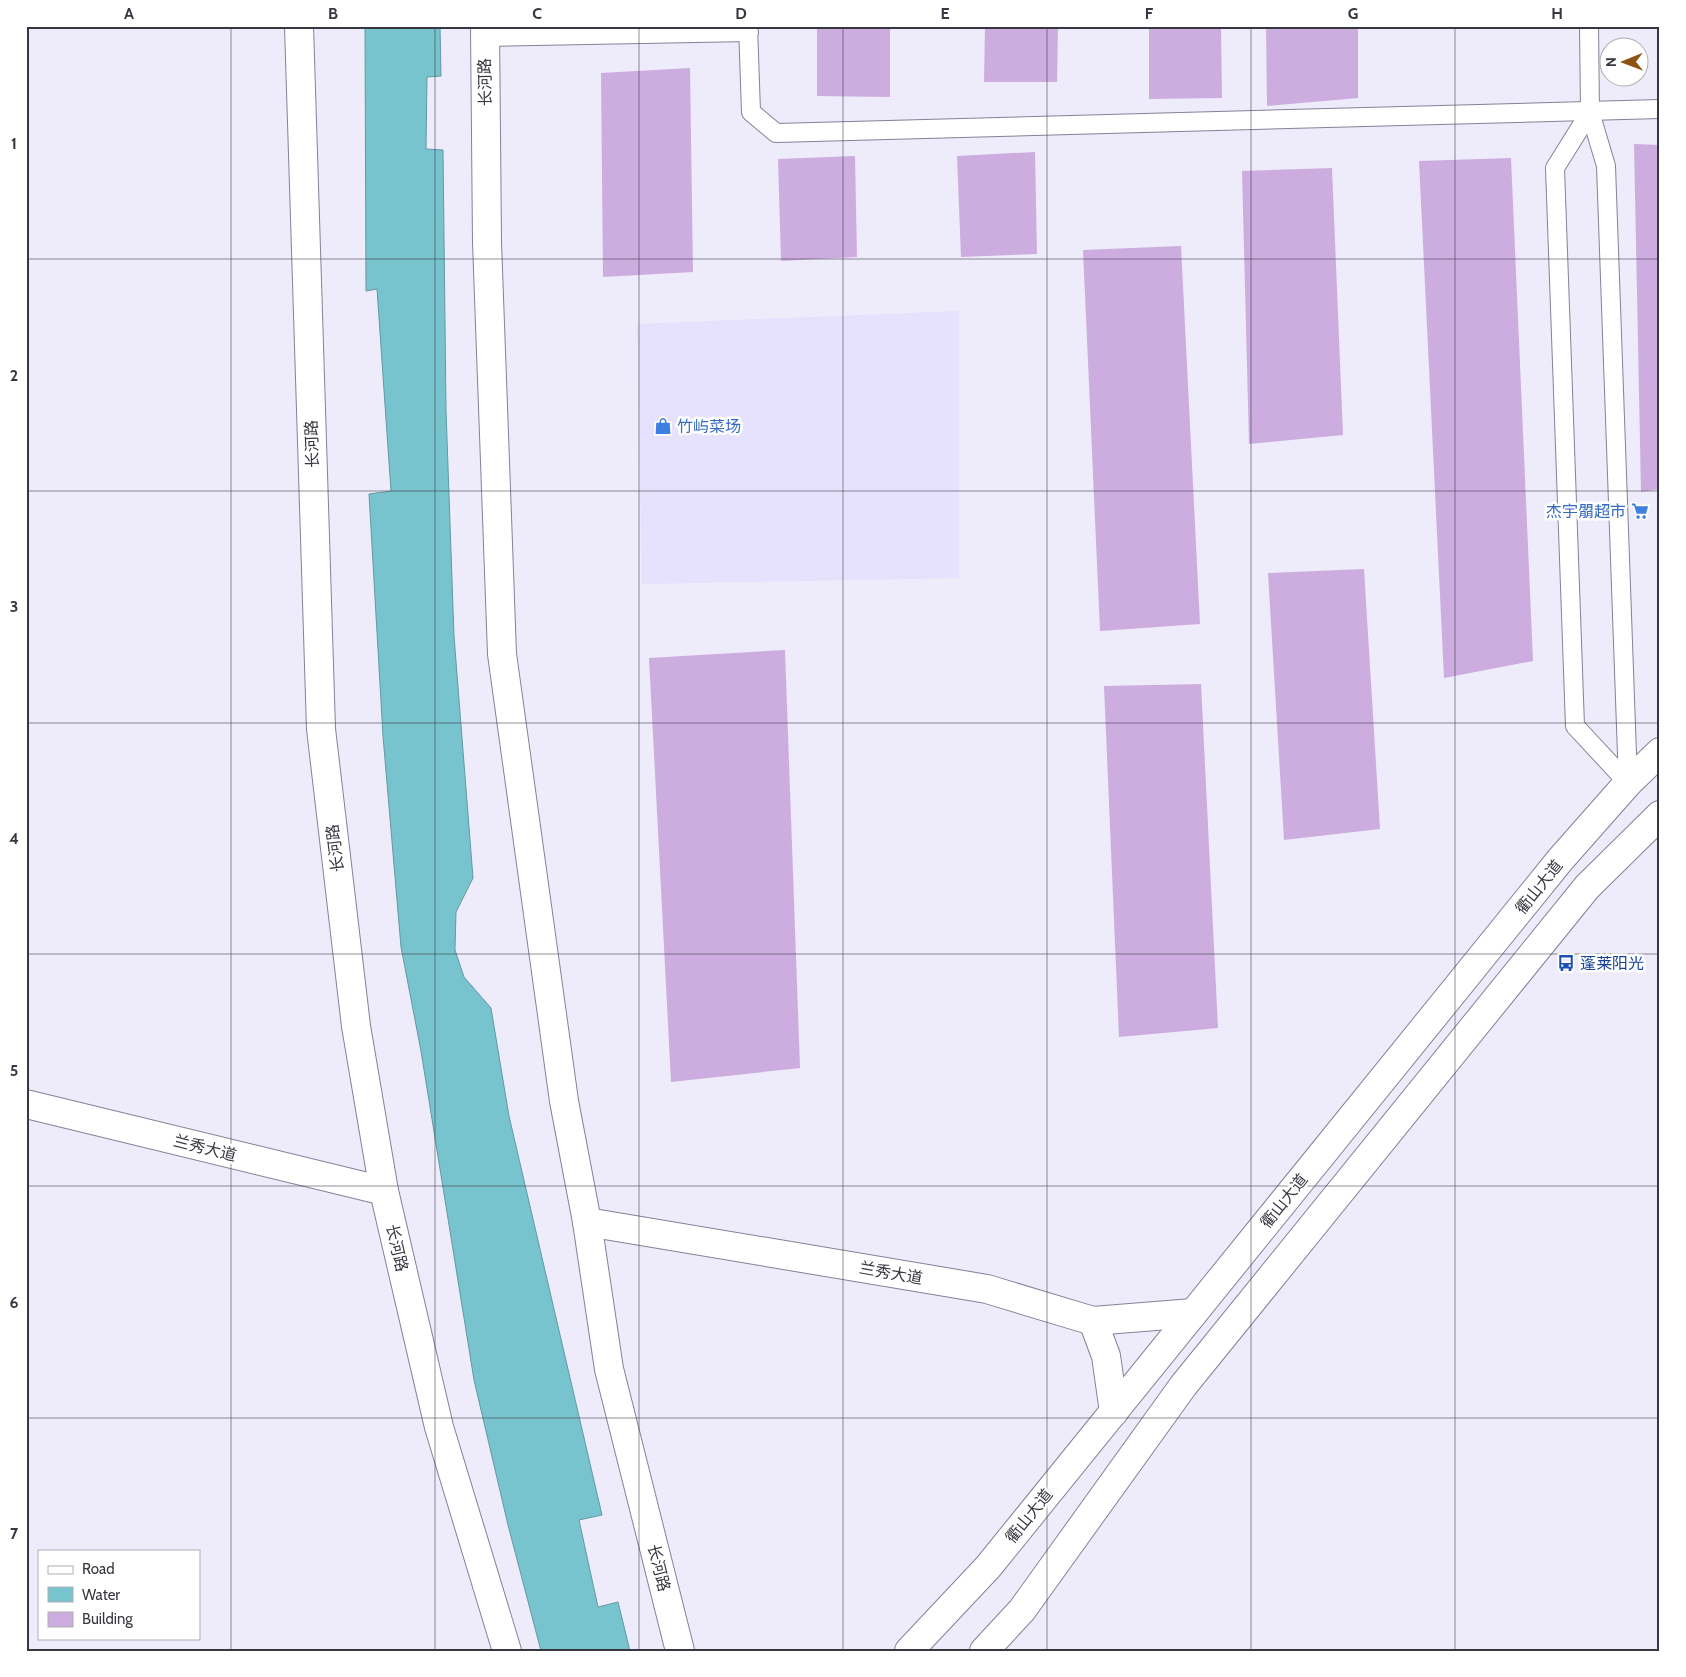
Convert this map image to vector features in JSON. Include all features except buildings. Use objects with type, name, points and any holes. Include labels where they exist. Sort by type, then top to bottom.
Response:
[{"type":"main road","name":"长河路","points":[[299,26],[321,729],[356,1026],[384,1191],[439,1427],[507,1651]]},
{"type":"main road","name":"长河路","points":[[485,32],[487,242],[502,654],[564,1101],[587,1222],[609,1369],[680,1651]]},
{"type":"main road","name":"衢山大道","points":[[909,1651],[988,1566],[1560,860],[1628,783],[1660,752]]},
{"type":"main road","points":[[984,1651],[1022,1610],[1195,1370],[1587,887],[1660,814]]},
{"type":"main road","name":"兰秀大道","points":[[26,1104],[384,1191]]},
{"type":"main road","name":"兰秀大道","points":[[587,1222],[987,1289],[1093,1321],[1193,1313]]},
{"type":"main road","points":[[1093,1321],[1106,1356],[1114,1412]]},
{"type":"lane","points":[[1589,26],[1590,112],[1606,166],[1628,783]]},
{"type":"lane","points":[[485,32],[748,29],[751,112],[776,133],[1660,109]]},
{"type":"lane","points":[[1590,112],[1555,168],[1575,726],[1628,783]]},
{"type":"shaded area","points":[[959,311],[959,578],[642,584],[637,324]]},
{"type":"water","points":[[365,26],[440,26],[441,76],[427,77],[426,149],[443,150],[446,410],[454,636],[473,878],[456,912],[455,950],[464,977],[491,1008],[509,1116],[602,1515],[579,1520],[598,1607],[618,1602],[630,1651],[541,1651],[508,1525],[474,1380],[421,1051],[401,947],[383,736],[369,494],[391,491],[377,289],[366,291]]},
{"type":"place","name":"竹屿菜场","points":[[663,426]]},
{"type":"place","name":"杰宇朤超市","points":[[1640,511]]},
{"type":"place","name":"蓬莱阳光","points":[[1566,963]]}]
